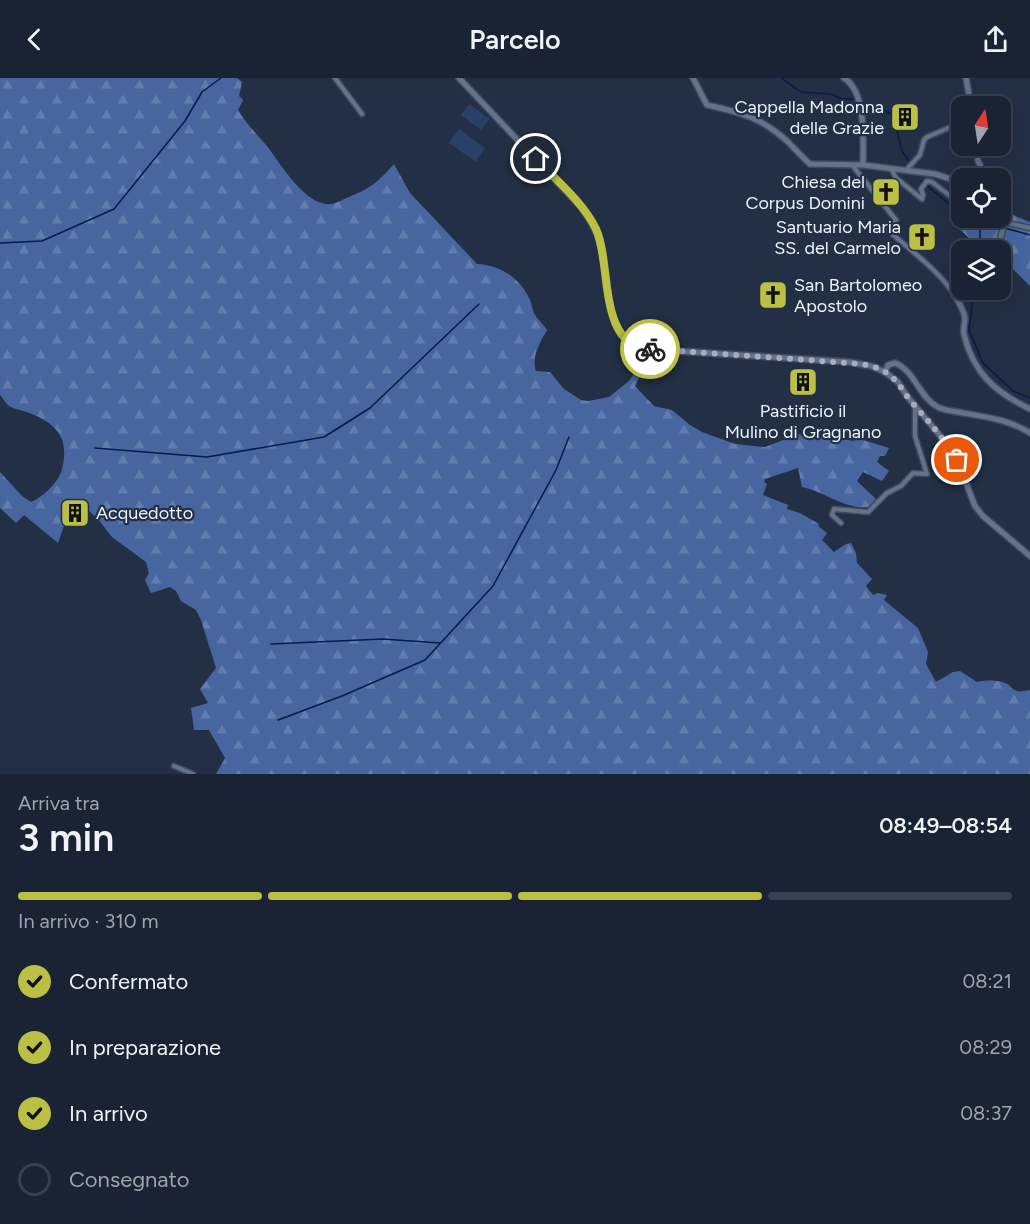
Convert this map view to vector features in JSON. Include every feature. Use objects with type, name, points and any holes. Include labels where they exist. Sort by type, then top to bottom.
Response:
[{"type":"street","points":[[335,78],[362,114]]},
{"type":"street","points":[[459,78],[589,218],[601,246],[617,329],[632,345],[645,349],[849,363],[871,366],[885,372],[898,382],[947,444],[957,460],[975,506],[983,516],[1030,556]]},
{"type":"street","points":[[693,78],[707,105],[732,110],[757,119],[788,141],[810,164],[862,165],[935,174],[951,179]]},
{"type":"street","points":[[844,78],[855,92],[864,125],[862,165]]},
{"type":"street","points":[[966,78],[969,96]]},
{"type":"street","points":[[904,171],[920,155],[927,137],[951,127]]},
{"type":"street","points":[[852,165],[896,220],[889,231],[941,276],[951,290]]},
{"type":"street","points":[[892,170],[896,178],[922,199],[921,189],[927,181],[932,182],[951,197]]},
{"type":"street","points":[[1011,224],[1030,228]]},
{"type":"street","points":[[957,300],[964,314],[963,329],[968,345],[981,374],[1002,394],[1030,409]]},
{"type":"street","points":[[885,372],[888,365],[895,363],[907,369],[928,400],[940,408],[998,419],[1030,433]]},
{"type":"street","points":[[842,523],[832,515],[834,509],[868,512],[891,490],[901,486],[913,473],[927,474],[915,442],[915,406]]},
{"type":"street","points":[[174,766],[193,774]]},
{"type":"green space","points":[[0,78],[237,78],[242,82],[239,96],[243,100],[238,110],[241,115],[296,185],[314,200],[323,204],[332,204],[357,194],[374,184],[394,164],[410,193],[477,264],[500,270],[520,284],[530,300],[535,315],[547,330],[535,355],[536,371],[550,372],[564,389],[581,400],[609,397],[629,381],[641,363],[662,356],[662,363],[659,365],[645,367],[635,386],[654,406],[672,410],[702,432],[735,444],[765,447],[799,434],[805,438],[830,437],[854,441],[857,438],[889,448],[885,456],[880,456],[877,462],[889,471],[882,481],[863,472],[857,481],[876,499],[869,507],[852,506],[802,487],[798,468],[765,479],[764,482],[767,484],[763,495],[788,505],[787,509],[800,513],[819,524],[818,526],[827,533],[822,540],[834,552],[851,543],[856,553],[857,563],[872,579],[866,586],[873,595],[878,593],[887,595],[884,600],[918,628],[928,652],[926,664],[936,682],[953,672],[960,671],[977,682],[996,681],[1006,683],[1015,690],[1030,690],[1030,774],[216,774],[225,758],[209,730],[194,730],[191,708],[208,703],[200,689],[216,668],[196,610],[181,601],[176,591],[170,587],[151,593],[145,580],[149,573],[146,562],[112,537],[98,519],[77,500],[65,505],[63,509],[65,523],[58,543],[24,515],[16,523],[0,508],[0,472],[22,496],[31,502],[45,493],[58,479],[62,469],[64,448],[53,426],[37,416],[9,406],[0,395]]},
{"type":"green space","points":[[1011,214],[1030,222],[1030,286],[1011,266],[1011,240],[969,240],[958,228],[1011,228]]},
{"type":"shaded area","points":[[469,104],[490,119],[481,130],[461,115]]},
{"type":"shaded area","points":[[459,129],[485,148],[476,162],[449,143]]},
{"type":"waterway","points":[[0,243],[42,241],[114,209],[185,121],[202,92],[221,78]]},
{"type":"waterway","points":[[781,78],[801,92],[831,94],[842,99],[855,99]]},
{"type":"waterway","points":[[860,101],[893,115],[902,151],[908,160]]},
{"type":"waterway","points":[[921,181],[951,205]]},
{"type":"waterway","points":[[980,228],[980,240]]},
{"type":"waterway","points":[[1005,228],[1030,235]]},
{"type":"waterway","points":[[971,300],[969,330],[983,363],[1013,391],[1030,398]]},
{"type":"waterway","points":[[95,448],[207,457],[324,437],[370,408],[479,304]]},
{"type":"waterway","points":[[278,720],[342,696],[425,660],[493,586],[556,470],[569,437]]},
{"type":"waterway","points":[[271,644],[383,639],[440,643]]},
{"type":"way so far","points":[[650,349],[871,366],[885,372],[898,382],[957,460]]},
{"type":"place","name":"Cappella Madonna delle Grazie","points":[[905,117]]},
{"type":"place","name":"Chiesa del Corpus Domini","points":[[886,192]]},
{"type":"place","name":"Santuario Maria SS. del Carmelo","points":[[922,237]]},
{"type":"place","name":"San Bartolomeo Apostolo","points":[[773,295]]},
{"type":"place","name":"Pastificio il Mulino di Gragnano","points":[[803,382]]},
{"type":"place","name":"Acquedotto","points":[[75,513]]},
{"type":"route","points":[[536,159],[582,208],[596,230],[605,263],[617,329],[622,337],[632,345],[650,349]]}]
